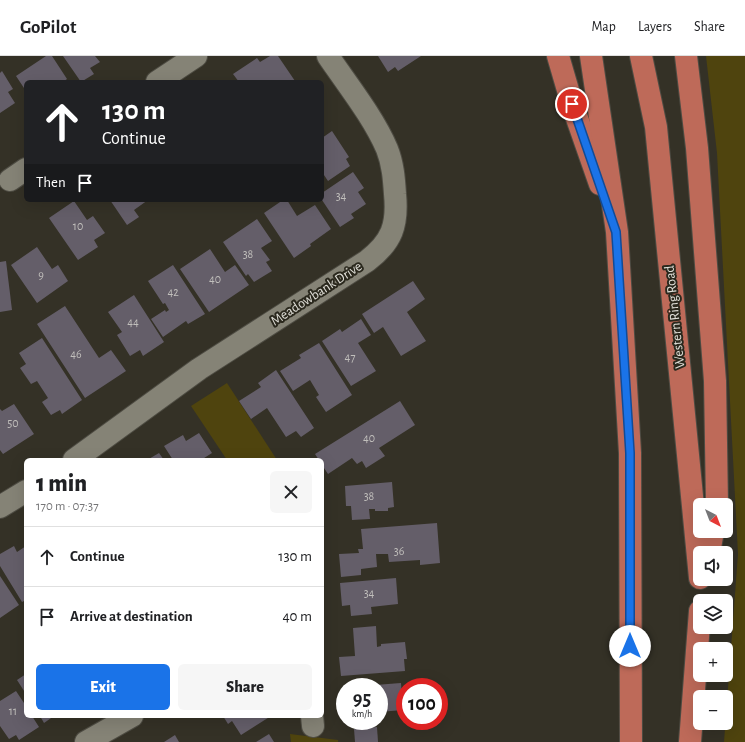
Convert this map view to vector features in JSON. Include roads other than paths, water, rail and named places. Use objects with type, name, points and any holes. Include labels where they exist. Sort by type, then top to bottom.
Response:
[{"type":"highway","points":[[558,56],[572,104],[616,232]]},
{"type":"highway","points":[[591,56],[616,232],[630,453],[631,742]]},
{"type":"highway","name":"Western Ring Road","points":[[641,56],[656,127],[701,590],[690,742]]},
{"type":"highway","points":[[686,56],[697,148],[715,381],[718,498]]},
{"type":"street","points":[[160,80],[196,56]]},
{"type":"street","name":"Meadowbank Drive","points":[[77,458],[199,369],[367,261],[380,251],[389,238],[395,224],[397,208],[394,173],[387,150],[377,130],[328,56]]},
{"type":"street","points":[[0,507],[24,491]]},
{"type":"street","points":[[86,742],[128,718]]}]
